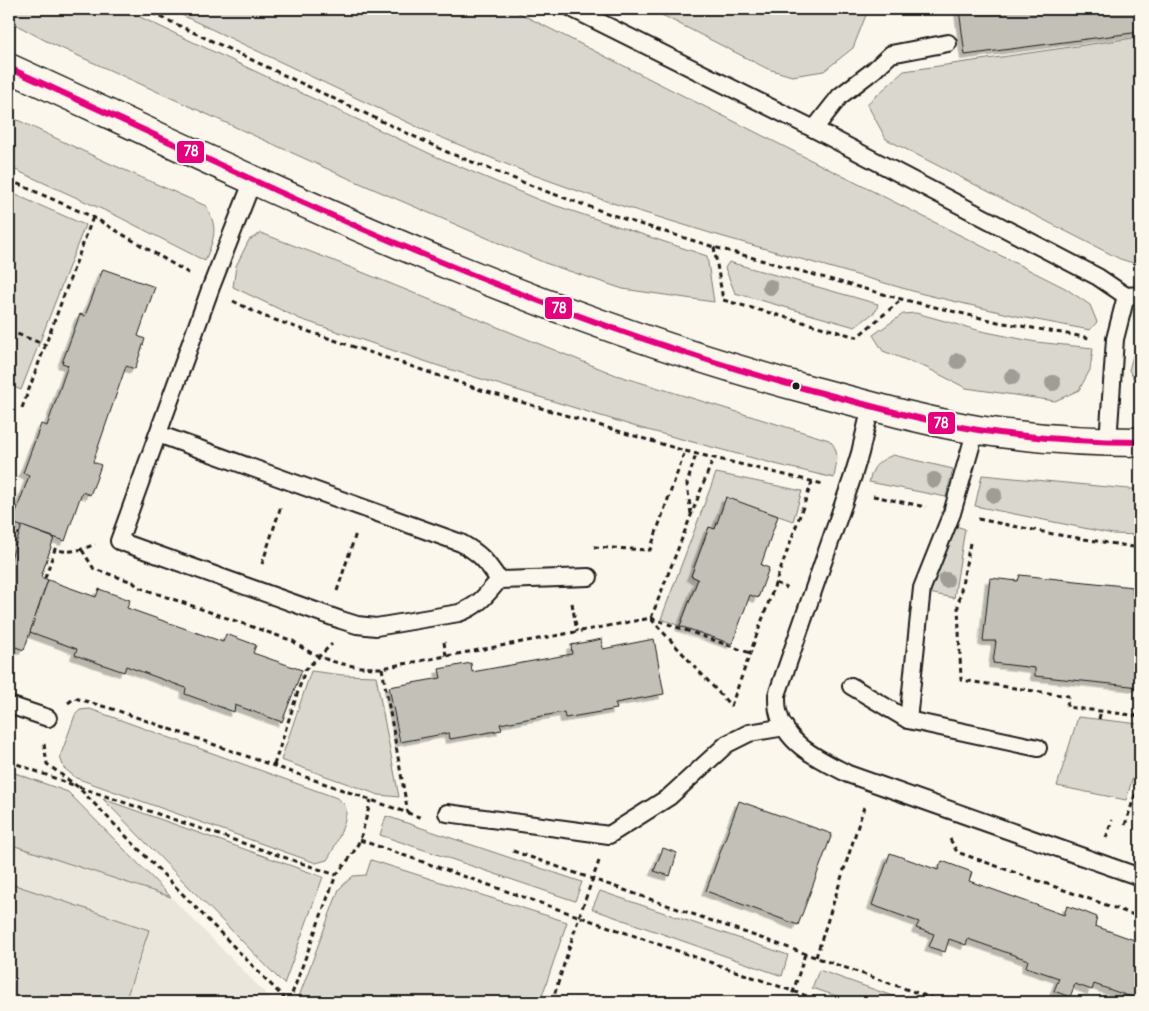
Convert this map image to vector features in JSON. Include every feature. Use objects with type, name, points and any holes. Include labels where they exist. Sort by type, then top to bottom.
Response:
[{"type":"street","points":[[9,68],[253,180],[410,249],[540,301],[745,373],[871,406],[976,430],[1023,436],[1108,442],[1140,442]]},
{"type":"lane","points":[[573,9],[814,129],[1133,296],[1115,339],[1108,442]]},
{"type":"lane","points":[[814,129],[840,96],[874,70],[891,54],[948,43]]},
{"type":"lane","points":[[253,180],[211,287],[119,541],[329,616],[357,625],[376,627],[459,613],[471,609],[481,601],[499,580],[589,578]]},
{"type":"lane","points":[[871,406],[860,453],[848,490],[777,695],[778,711],[785,727],[796,742],[812,756],[848,774],[1140,877]]},
{"type":"lane","points":[[908,720],[922,588],[952,513],[976,430]]},
{"type":"lane","points":[[158,434],[460,543],[475,550],[499,580]]},
{"type":"lane","points":[[851,686],[908,720],[1038,748]]},
{"type":"lane","points":[[9,705],[48,718]]},
{"type":"lane","points":[[447,814],[610,835],[669,797],[727,744],[749,734],[785,727]]},
{"type":"path","points":[[144,9],[447,152],[544,191],[714,247],[901,299],[998,322],[1094,338]]},
{"type":"path","points":[[9,180],[93,217],[248,310],[481,390],[713,459],[952,513],[1053,534],[1140,548]]},
{"type":"path","points":[[22,408],[93,217]]},
{"type":"path","points":[[714,247],[723,300],[857,337],[901,299]]},
{"type":"path","points":[[9,331],[46,345]]},
{"type":"path","points":[[594,547],[650,550],[685,451]]},
{"type":"path","points":[[692,516],[687,484],[696,454]]},
{"type":"path","points":[[651,618],[713,459]]},
{"type":"path","points":[[252,588],[289,481]]},
{"type":"path","points":[[651,618],[731,706],[812,482]]},
{"type":"path","points":[[329,616],[364,508]]},
{"type":"path","points":[[976,518],[958,606],[961,680],[1068,696],[1067,707],[1140,716]]},
{"type":"path","points":[[9,530],[19,534]]},
{"type":"path","points":[[45,578],[53,548],[61,551],[82,550],[94,569],[133,582],[138,587],[293,641],[307,652],[350,666],[382,668],[651,618],[750,653]]},
{"type":"path","points":[[776,583],[787,588]]},
{"type":"path","points":[[573,610],[577,632]]},
{"type":"path","points":[[238,622],[241,616]]},
{"type":"path","points":[[274,765],[305,670],[333,642]]},
{"type":"path","points":[[444,644],[446,656]]},
{"type":"path","points":[[382,668],[408,813]]},
{"type":"path","points":[[371,800],[360,840],[352,855],[336,875],[288,1002],[78,787],[47,764],[43,736],[48,718],[75,698],[424,818]]},
{"type":"path","points":[[1099,719],[1101,712]]},
{"type":"path","points":[[9,761],[78,787],[336,875]]},
{"type":"path","points":[[1124,825],[1140,780]]},
{"type":"path","points":[[816,958],[872,782]]},
{"type":"path","points":[[552,1002],[579,917],[610,835]]},
{"type":"path","points":[[360,840],[824,1002]]},
{"type":"path","points":[[512,850],[592,880],[943,1002]]},
{"type":"path","points":[[957,852],[1140,918]]},
{"type":"path","points":[[790,1002],[805,954]]},
{"type":"path","points":[[916,1002],[919,994]]},
{"type":"shaded area","points":[[9,9],[123,9],[437,157],[539,200],[707,256],[714,302],[623,289],[545,263],[341,175],[50,43],[9,21]]},
{"type":"shaded area","points":[[169,9],[511,9],[1065,288],[1090,305],[1097,322],[1090,330],[1021,317],[923,294],[606,201],[528,173],[428,132]]},
{"type":"shaded area","points":[[650,9],[865,9],[866,15],[853,48],[824,71],[792,76],[768,69]]},
{"type":"shaded area","points":[[1140,37],[1140,265],[1120,259],[886,139],[867,104],[904,71]]},
{"type":"shaded area","points":[[9,116],[206,206],[213,221],[214,233],[205,261],[117,216],[9,167]]},
{"type":"shaded area","points":[[9,192],[85,225],[21,390],[9,385]]},
{"type":"shaded area","points":[[261,233],[616,375],[829,440],[833,444],[836,453],[834,478],[640,428],[439,366],[300,319],[233,287],[236,266],[249,240]]},
{"type":"shaded area","points":[[729,262],[878,304],[876,311],[855,327],[735,293],[725,268]]},
{"type":"shaded area","points":[[916,313],[981,331],[1036,342],[1093,348],[1090,370],[1079,390],[1055,401],[966,388],[927,368],[883,351],[873,335],[903,314]]},
{"type":"shaded area","points":[[1140,351],[1140,390],[1129,370],[1134,352]]},
{"type":"shaded area","points":[[893,455],[953,469],[946,497],[869,482],[876,465]]},
{"type":"shaded area","points":[[716,473],[802,491],[793,521],[726,498],[715,529],[709,527],[691,576],[698,579],[680,626],[661,619]]},
{"type":"shaded area","points":[[982,475],[1140,489],[1140,535],[1113,534],[975,506]]},
{"type":"shaded area","points":[[956,526],[965,529],[954,598],[929,593]]},
{"type":"shaded area","points":[[311,671],[343,675],[376,676],[399,797],[379,795],[281,760]]},
{"type":"shaded area","points":[[90,709],[337,798],[345,806],[346,816],[330,856],[327,860],[316,863],[76,778],[64,768],[60,757],[75,715],[80,710]]},
{"type":"shaded area","points":[[1078,717],[1140,724],[1140,754],[1126,800],[1057,786]]},
{"type":"shaded area","points":[[9,769],[68,792],[274,1002],[9,1002]]},
{"type":"shaded area","points":[[9,771],[68,792],[171,897],[9,844]]},
{"type":"shaded area","points":[[103,799],[323,877],[284,984]]},
{"type":"shaded area","points":[[386,816],[582,882],[575,901],[380,835]]},
{"type":"shaded area","points":[[371,860],[567,922],[540,1002],[297,1002],[339,889],[353,876],[366,875]]},
{"type":"shaded area","points":[[9,883],[149,930],[125,1002],[9,1002]]},
{"type":"shaded area","points":[[600,891],[788,955],[782,976],[592,909]]},
{"type":"shaded area","points":[[819,970],[898,998],[896,1002],[855,1002],[812,988]]},
{"type":"building","points":[[959,9],[1140,9],[1140,32],[965,55]]},
{"type":"building","points":[[103,269],[155,287],[138,336],[145,339],[135,369],[126,366],[93,462],[101,465],[96,480],[90,495],[82,492],[65,541],[12,523],[29,476],[23,473],[41,424],[47,426],[68,365],[62,363],[80,314],[85,316]]},
{"type":"building","points":[[726,497],[778,516],[761,565],[769,568],[758,598],[750,595],[732,644],[680,626],[698,579],[691,576],[709,527],[715,529]]},
{"type":"building","points":[[22,526],[54,538],[41,577],[48,580],[24,650],[10,645],[9,648],[9,564]]},
{"type":"building","points":[[1020,575],[1133,587],[1133,594],[1140,594],[1140,687],[1035,676],[1035,668],[993,663],[996,641],[983,641],[990,578],[1018,581]]},
{"type":"building","points":[[48,580],[96,597],[99,589],[130,600],[127,608],[223,642],[226,634],[256,645],[253,653],[302,670],[282,722],[235,705],[234,712],[185,694],[186,688],[126,666],[124,672],[75,655],[77,649],[30,632]]},
{"type":"building","points":[[602,639],[603,649],[654,639],[664,694],[615,703],[617,709],[565,718],[564,712],[500,724],[502,730],[450,739],[449,733],[400,742],[389,687],[441,678],[439,669],[471,663],[472,672],[572,654],[571,645]]},
{"type":"building","points":[[739,801],[832,834],[798,925],[706,891]]},
{"type":"building","points":[[663,848],[677,853],[670,876],[654,871]]},
{"type":"building","points":[[890,853],[938,870],[942,861],[972,872],[969,881],[1064,915],[1067,906],[1082,911],[1097,917],[1095,926],[1140,942],[1140,1000],[1094,984],[1092,990],[1075,984],[1070,997],[1054,991],[1059,978],[1026,967],[1028,960],[968,939],[966,945],[949,939],[945,952],[929,947],[934,934],[916,928],[919,922],[872,905]]},
{"type":"transit line","name":"78","points":[[9,68],[206,159],[405,247],[505,288],[607,326],[710,361],[814,391],[937,422],[978,430],[1038,437],[1140,442]]}]
